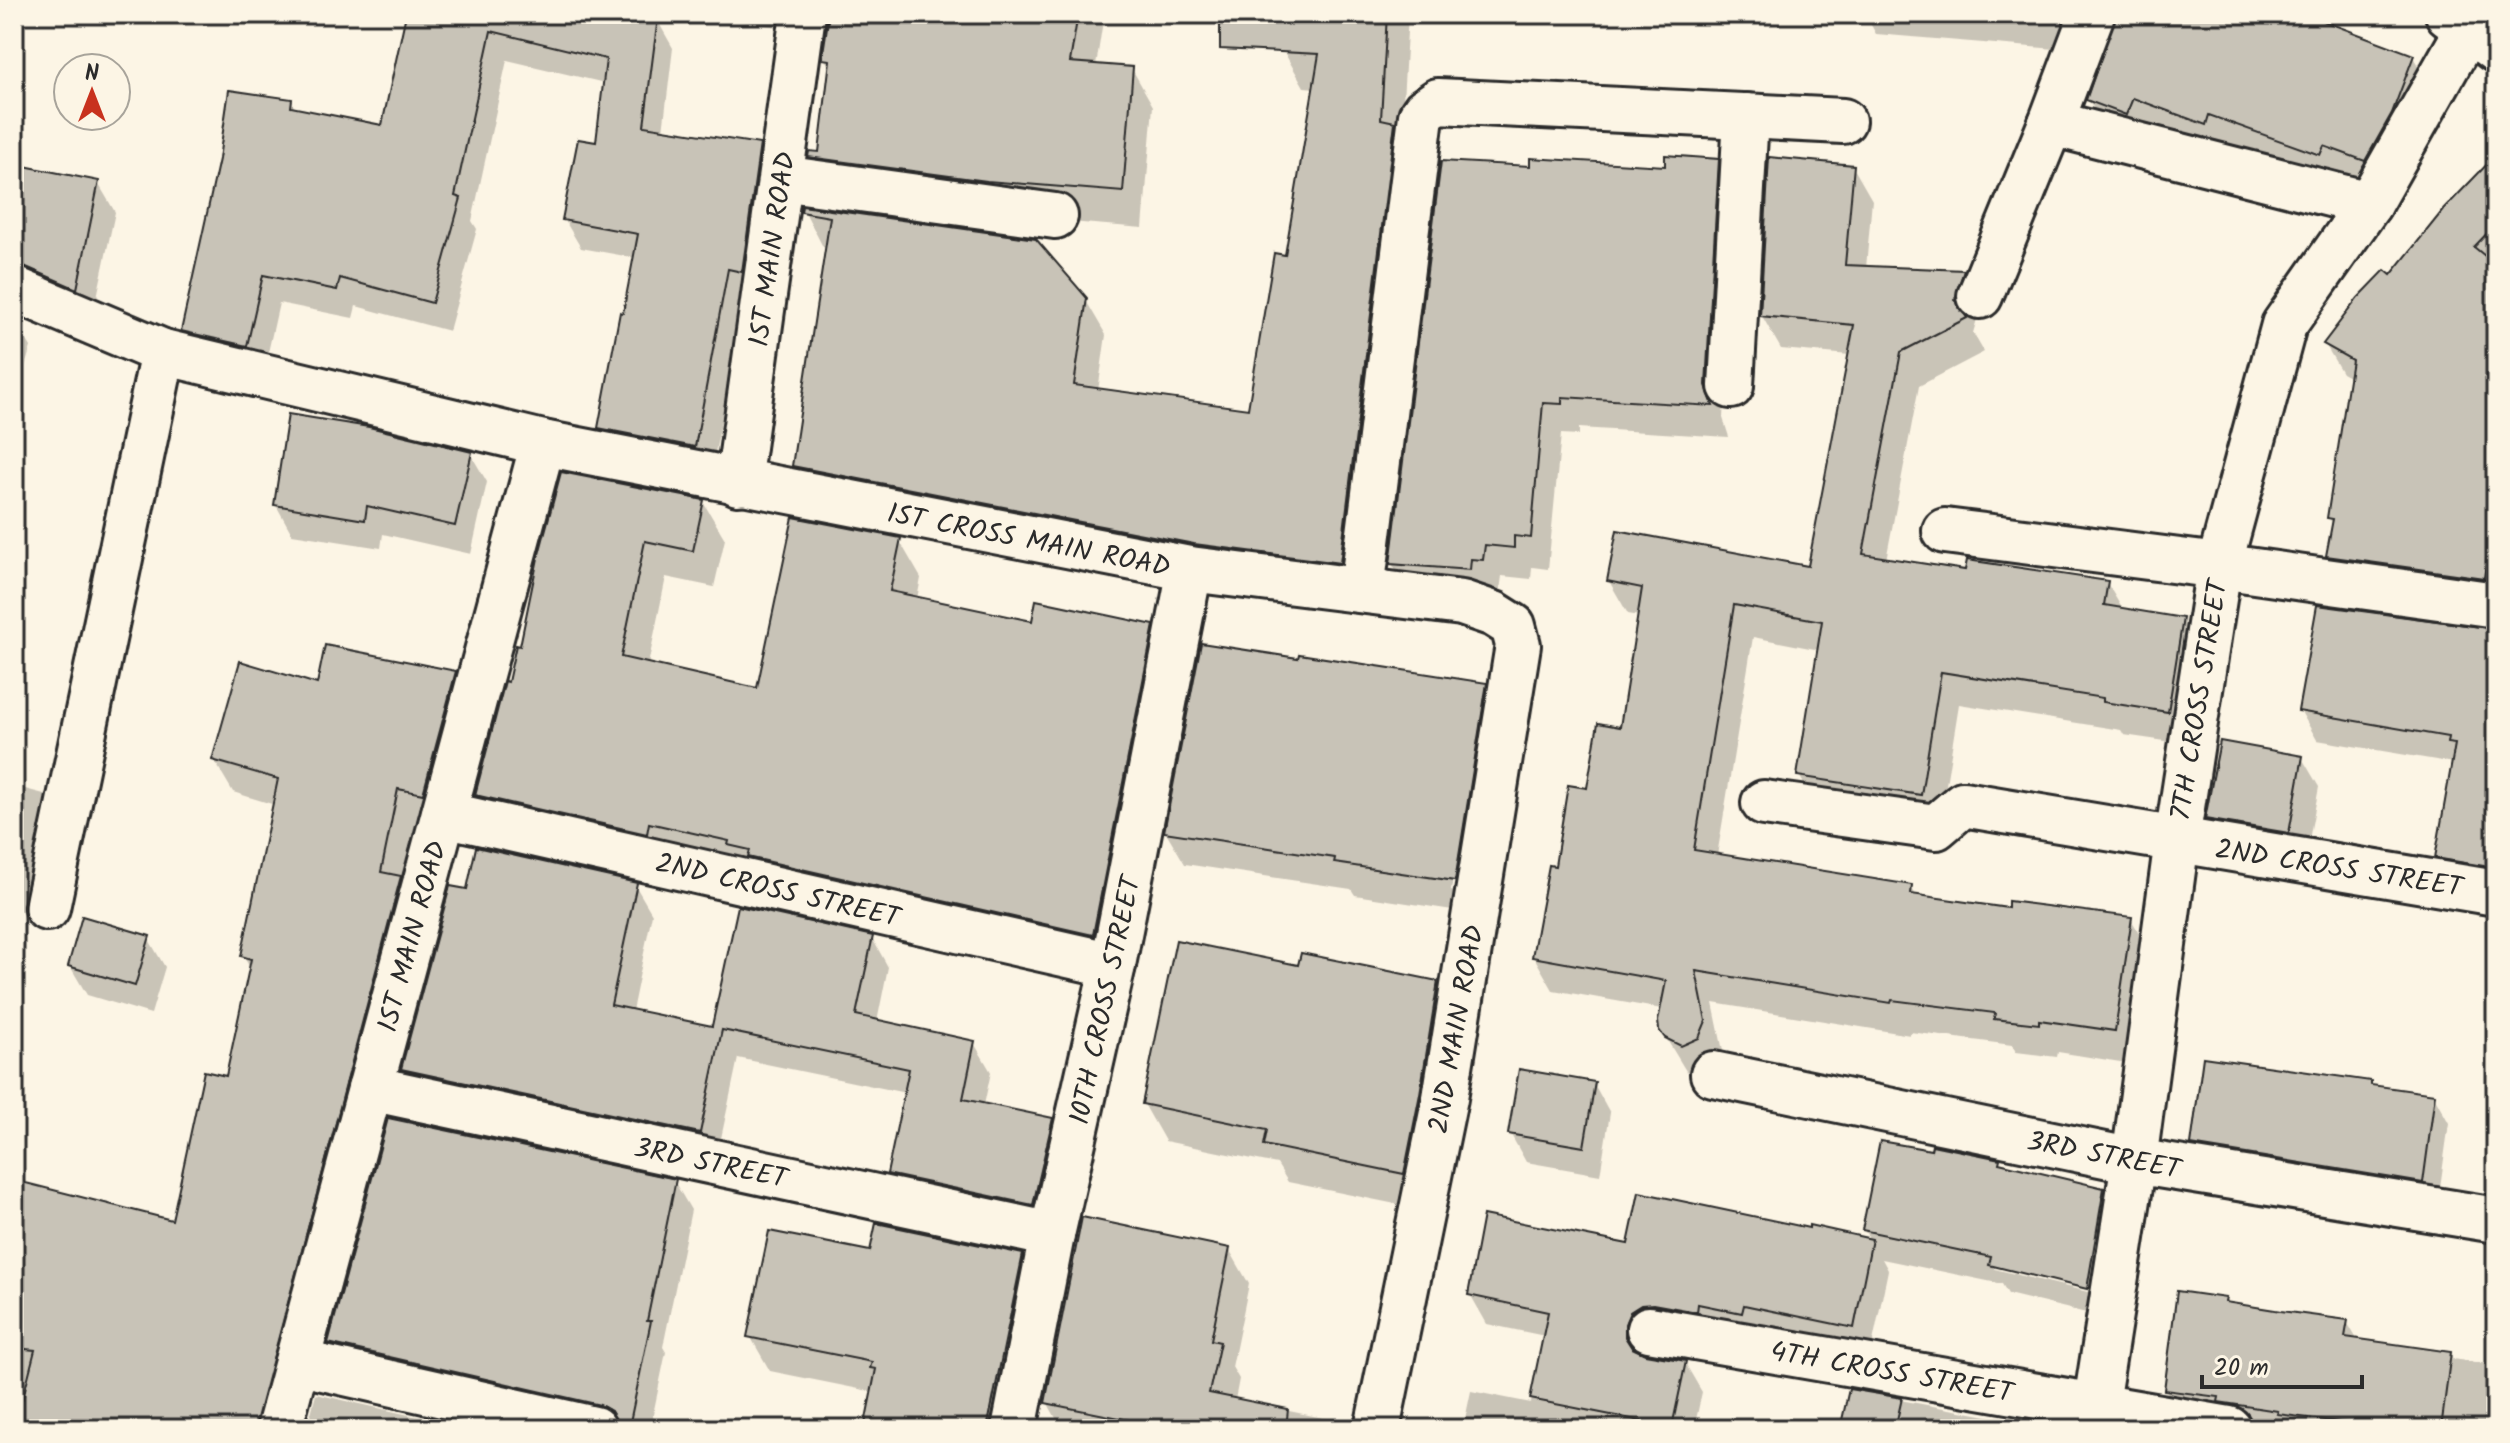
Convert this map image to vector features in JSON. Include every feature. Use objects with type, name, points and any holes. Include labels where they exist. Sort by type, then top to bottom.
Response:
[{"type":"street","name":"1ST MAIN ROAD","points":[[738,483],[803,14]]},
{"type":"street","points":[[1980,296],[2092,14]]},
{"type":"street","name":"7TH CROSS STREET","points":[[2094,1418],[2219,566],[2284,325],[2369,204],[2472,26]]},
{"type":"street","points":[[1362,590],[1421,116],[1425,110],[1438,101],[1843,121]]},
{"type":"street","points":[[1731,386],[1746,116]]},
{"type":"street","points":[[2051,123],[2369,204]]},
{"type":"street","points":[[781,178],[1055,216]]},
{"type":"street","name":"1ST CROSS MAIN ROAD","points":[[14,289],[163,352],[543,443],[1190,569],[1462,603],[1494,614],[1513,626]]},
{"type":"street","points":[[47,908],[163,352]]},
{"type":"street","name":"1ST MAIN ROAD","points":[[279,1429],[543,443]]},
{"type":"street","points":[[1945,531],[2496,605]]},
{"type":"street","name":"10TH CROSS STREET","points":[[1014,1429],[1052,1235],[1113,965],[1190,569]]},
{"type":"street","name":"2ND MAIN ROAD","points":[[1377,1429],[1445,1098],[1518,645],[1513,626]]},
{"type":"street","name":"2ND CROSS STREET","points":[[1764,803],[1936,827],[1963,804],[2496,893]]},
{"type":"street","name":"2ND CROSS STREET","points":[[444,814],[1113,965]]},
{"type":"street","name":"3RD STREET","points":[[1713,1074],[2134,1161],[2496,1220]]},
{"type":"street","name":"3RD STREET","points":[[370,1088],[1052,1235]]},
{"type":"street","name":"4TH CROSS STREET","points":[[1649,1329],[2094,1418],[2229,1429]]},
{"type":"street","points":[[297,1362],[594,1429]]},
{"type":"building","points":[[406,14],[635,14],[658,17],[644,126],[760,144],[742,272],[728,269],[695,447],[598,428],[638,234],[562,220],[578,139],[596,142],[606,59],[491,31],[455,196],[461,198],[432,303],[340,278],[337,290],[263,275],[247,346],[181,331],[219,159],[229,90],[292,99],[291,107],[382,125]]},
{"type":"building","points":[[829,14],[1078,14],[1070,62],[1133,67],[1123,192],[987,181],[808,157],[809,151],[819,152],[830,60],[822,59]]},
{"type":"building","points":[[1220,14],[1387,14],[1381,119],[1395,122],[1340,563],[1194,544],[792,466],[830,217],[801,212],[802,206],[1036,239],[1087,298],[1074,385],[1248,409],[1274,253],[1285,255],[1319,54],[1220,49]]},
{"type":"building","points":[[2116,14],[2305,14],[2414,55],[2392,113],[2365,161],[2324,146],[2320,155],[2209,115],[2206,125],[2133,98],[2126,115],[2086,100]]},
{"type":"building","points":[[1665,155],[1719,159],[1706,385],[1713,406],[1562,397],[1562,404],[1543,403],[1531,538],[1514,536],[1514,548],[1485,545],[1483,560],[1471,559],[1470,570],[1390,564],[1441,161],[1530,166],[1530,158],[1665,166]]},
{"type":"building","points":[[2496,155],[2496,224],[2474,247],[2496,265],[2496,498],[2484,578],[2326,556],[2333,519],[2327,518],[2352,360],[2323,344],[2358,298],[2385,270],[2391,275],[2444,209]]},
{"type":"building","points":[[1769,157],[1854,165],[1845,265],[1964,270],[1955,299],[1967,318],[1901,352],[1863,554],[1965,570],[1967,560],[2108,581],[2104,605],[2183,618],[2168,712],[2103,702],[2103,698],[1941,672],[1921,795],[1797,776],[1822,621],[1734,605],[1694,850],[1912,885],[1911,894],[2008,908],[2008,901],[2132,917],[2115,1031],[2039,1020],[2039,1024],[1994,1019],[1995,1013],[1892,1000],[1891,1003],[1696,971],[1706,1021],[1699,1038],[1681,1046],[1665,1038],[1659,1030],[1666,981],[1532,957],[1549,865],[1555,866],[1568,785],[1587,788],[1598,723],[1620,727],[1642,588],[1607,581],[1617,530],[1808,566],[1854,325],[1760,316]]},
{"type":"building","points":[[14,164],[99,181],[77,289],[24,266],[14,265]]},
{"type":"building","points":[[288,414],[369,427],[472,452],[455,526],[367,506],[365,520],[274,505]]},
{"type":"building","points":[[561,472],[704,500],[693,551],[645,541],[621,657],[757,688],[793,517],[901,538],[890,591],[1032,621],[1036,600],[1154,625],[1093,935],[748,857],[750,850],[728,845],[729,841],[649,823],[647,834],[475,795],[505,681],[508,682],[516,645],[520,646],[538,558]]},
{"type":"building","points":[[2317,605],[2496,629],[2496,868],[2435,858],[2455,744],[2447,743],[2448,737],[2298,711]]},
{"type":"building","points":[[1201,643],[1298,658],[1299,654],[1487,683],[1455,881],[1334,863],[1335,858],[1164,832]]},
{"type":"building","points":[[325,645],[456,671],[423,794],[398,789],[381,872],[401,876],[255,1429],[15,1429],[35,1350],[14,1348],[14,1180],[172,1220],[204,1071],[226,1076],[251,959],[241,956],[278,779],[212,760],[240,661],[317,684]]},
{"type":"building","points":[[2220,741],[2303,756],[2289,833],[2205,819]]},
{"type":"building","points":[[476,847],[637,883],[611,1005],[712,1026],[738,906],[873,936],[856,1015],[975,1041],[963,1099],[1053,1118],[1033,1205],[887,1174],[909,1069],[722,1030],[700,1133],[401,1069],[450,886],[467,889]]},
{"type":"building","points":[[82,916],[150,936],[135,986],[68,966]]},
{"type":"building","points":[[1176,940],[1298,965],[1301,953],[1438,981],[1404,1174],[1264,1145],[1267,1130],[1142,1104]]},
{"type":"building","points":[[2203,1057],[2371,1081],[2371,1085],[2435,1094],[2423,1183],[2191,1145]]},
{"type":"building","points":[[1519,1069],[1595,1082],[1584,1147],[1508,1134]]},
{"type":"building","points":[[388,1118],[676,1179],[629,1427],[618,1425],[611,1411],[600,1405],[328,1343]]},
{"type":"building","points":[[1880,1141],[1931,1150],[1932,1145],[2000,1159],[1999,1163],[2104,1188],[2087,1289],[1989,1265],[1991,1257],[1862,1230]]},
{"type":"building","points":[[1639,1192],[1872,1239],[1854,1328],[1744,1305],[1742,1313],[1698,1304],[1697,1312],[1653,1304],[1641,1305],[1630,1312],[1625,1324],[1625,1337],[1632,1348],[1645,1354],[1686,1361],[1672,1427],[1530,1399],[1548,1312],[1468,1295],[1483,1215],[1628,1244]]},
{"type":"building","points":[[1082,1217],[1230,1248],[1211,1340],[1220,1342],[1209,1393],[1288,1409],[1286,1429],[1174,1429],[1045,1403]]},
{"type":"building","points":[[876,1223],[1023,1254],[987,1429],[864,1429],[876,1369],[870,1368],[872,1362],[747,1337],[769,1231],[870,1251]]},
{"type":"building","points":[[2177,1291],[2226,1298],[2225,1302],[2348,1320],[2345,1337],[2451,1352],[2441,1429],[2395,1429],[2277,1414],[2278,1411],[2218,1402],[2219,1397],[2164,1390]]},
{"type":"building","points":[[1849,1389],[1902,1398],[1895,1429],[1840,1429]]}]
